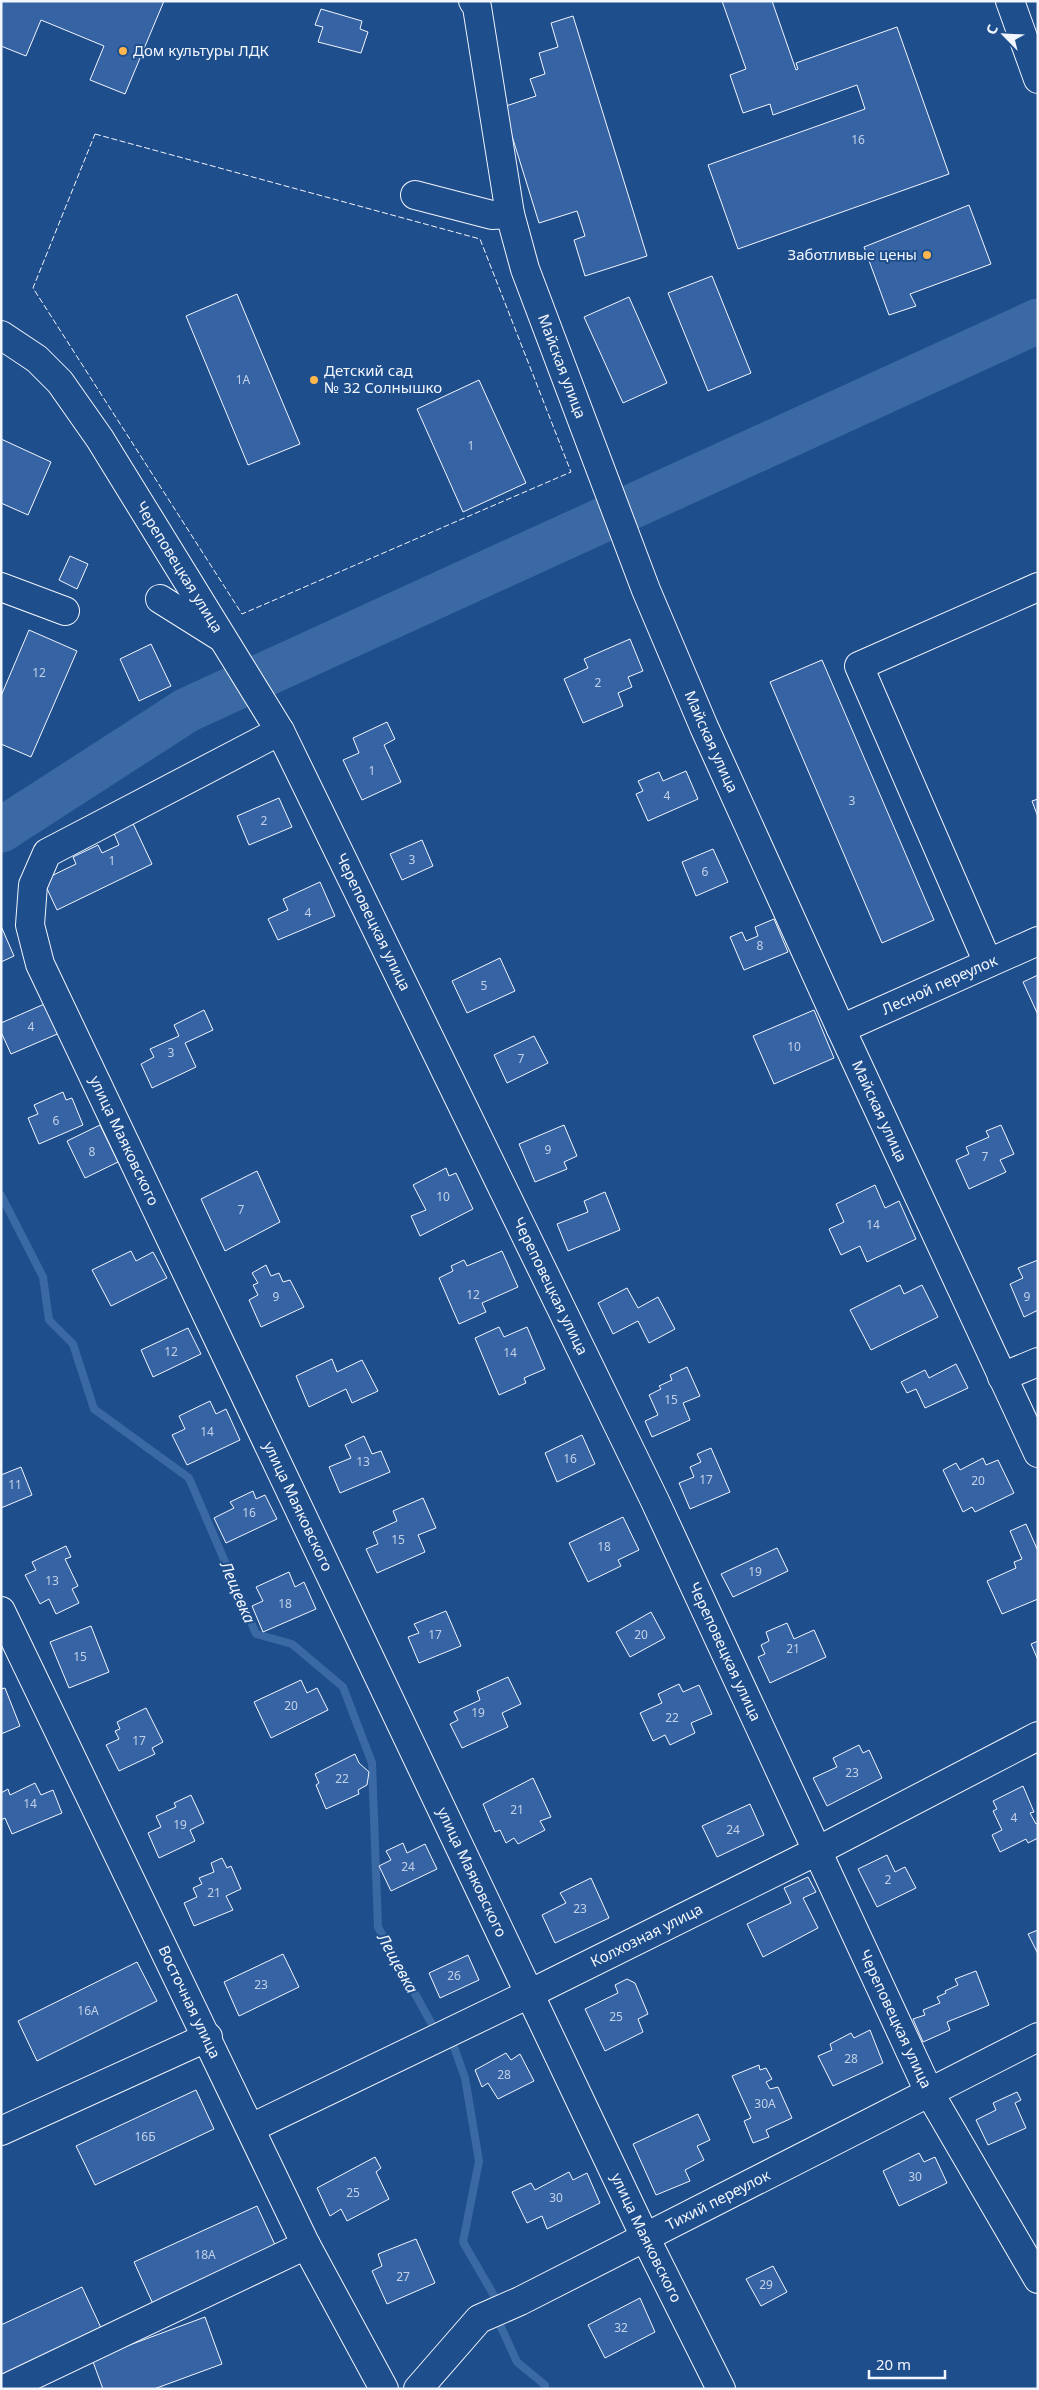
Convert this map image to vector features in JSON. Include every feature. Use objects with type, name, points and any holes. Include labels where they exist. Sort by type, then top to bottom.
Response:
[{"type":"street","name":"Майская улица","points":[[474,1],[477,7],[510,214],[525,270],[631,549],[701,718],[841,1029],[1038,1453]]},
{"type":"street","points":[[1010,1],[1038,79]]},
{"type":"street","points":[[415,195],[492,215],[510,214]]},
{"type":"street","name":"Череповецкая улица","points":[[1,334],[36,359],[60,382],[100,438],[280,732],[649,1490],[929,2092],[1038,2279]]},
{"type":"street","points":[[1,587],[65,611]]},
{"type":"street","points":[[988,963],[859,666],[1038,587]]},
{"type":"street","points":[[160,599],[225,640]]},
{"type":"street","name":"улица Маяковского","points":[[280,732],[47,853],[33,885],[30,925],[40,964],[645,2237],[721,2389]]},
{"type":"street","name":"Лесной переулок","points":[[841,1029],[1038,941]]},
{"type":"street","points":[[1002,1377],[1038,1362]]},
{"type":"street","name":"Восточная улица","points":[[1,1611],[208,2037],[306,2244],[384,2389]]},
{"type":"street","name":"Колхозная улица","points":[[251,2128],[529,1994],[817,1851],[1038,1736]]},
{"type":"street","points":[[1,2131],[208,2037]]},
{"type":"street","name":"Тихий переулок","points":[[418,2389],[479,2319],[520,2301],[1038,2037]]},
{"type":"street","points":[[4,2389],[306,2244]]},
{"type":"building","name":"Дом культуры ЛДК","points":[[1,1],[164,1],[125,94],[90,80],[104,46],[41,20],[26,56],[1,46]]},
{"type":"building","points":[[722,1],[772,1],[796,70],[798,69],[796,63],[897,27],[949,174],[738,249],[708,165],[865,109],[857,85],[773,115],[770,104],[743,113],[730,75],[746,69]]},
{"type":"building","points":[[321,9],[362,21],[360,29],[368,32],[361,53],[318,42],[323,27],[315,25]]},
{"type":"building","points":[[573,16],[647,256],[585,276],[574,240],[585,236],[577,211],[539,223],[503,107],[536,96],[530,79],[545,74],[539,53],[558,47],[551,23]]},
{"type":"building","name":"Заботливые цены","points":[[969,205],[991,264],[910,294],[916,306],[889,315],[864,247]]},
{"type":"building","points":[[712,276],[751,373],[708,391],[668,293]]},
{"type":"building","points":[[237,294],[300,444],[248,465],[186,316]]},
{"type":"building","points":[[629,297],[667,383],[623,403],[584,317]]},
{"type":"building","points":[[479,380],[526,483],[463,512],[417,409]]},
{"type":"building","points":[[1,439],[51,462],[28,515],[1,503]]},
{"type":"building","points":[[70,556],[88,564],[77,589],[59,580]]},
{"type":"building","points":[[29,630],[77,651],[31,757],[1,744],[1,696]]},
{"type":"building","points":[[630,639],[643,671],[628,677],[632,687],[618,693],[623,706],[583,723],[564,679],[588,668],[584,659]]},
{"type":"building","points":[[151,644],[171,686],[139,701],[120,659]]},
{"type":"building","points":[[822,660],[934,920],[882,943],[770,682]]},
{"type":"building","points":[[387,722],[395,739],[384,745],[401,782],[362,800],[343,760],[359,753],[353,738]]},
{"type":"building","points":[[686,771],[698,799],[648,821],[636,794],[643,791],[638,781],[659,772],[663,781]]},
{"type":"building","points":[[279,798],[292,827],[249,845],[237,816]]},
{"type":"building","points":[[1038,799],[1038,817],[1032,801]]},
{"type":"building","points":[[129,815],[152,864],[57,910],[43,880],[76,864],[73,857],[98,845],[102,853],[119,845],[110,824]]},
{"type":"building","points":[[422,840],[433,866],[402,880],[390,854]]},
{"type":"building","points":[[713,849],[728,882],[696,896],[682,862]]},
{"type":"building","points":[[320,882],[335,916],[278,940],[268,919],[288,910],[283,899]]},
{"type":"building","points":[[774,919],[788,952],[744,970],[730,937],[742,932],[746,941],[758,936],[755,927]]},
{"type":"building","points":[[1,926],[14,956],[1,962]]},
{"type":"building","points":[[500,958],[515,991],[467,1013],[452,981]]},
{"type":"building","points":[[1038,975],[1038,1015],[1023,982]]},
{"type":"building","points":[[49,1002],[62,1032],[11,1054],[1,1032],[1,1023]]},
{"type":"building","points":[[204,1010],[213,1030],[185,1043],[196,1067],[152,1088],[141,1064],[154,1057],[150,1049],[179,1036],[174,1025]]},
{"type":"building","points":[[814,1010],[834,1058],[774,1084],[753,1036]]},
{"type":"building","points":[[534,1036],[548,1063],[507,1083],[494,1055]]},
{"type":"building","points":[[63,1092],[66,1100],[72,1098],[83,1125],[39,1144],[28,1118],[38,1114],[34,1105]]},
{"type":"building","points":[[100,1125],[118,1162],[85,1178],[67,1141]]},
{"type":"building","points":[[564,1125],[577,1156],[564,1162],[567,1169],[535,1182],[519,1144]]},
{"type":"building","points":[[1001,1125],[1014,1154],[1000,1160],[1006,1172],[969,1189],[956,1160],[969,1154],[966,1147],[989,1137],[986,1131]]},
{"type":"building","points":[[446,1168],[449,1176],[456,1173],[473,1209],[420,1236],[411,1216],[426,1210],[413,1185]]},
{"type":"building","points":[[257,1171],[280,1222],[225,1251],[201,1199]]},
{"type":"building","points":[[875,1185],[885,1208],[899,1201],[916,1239],[867,1262],[860,1246],[841,1255],[829,1229],[844,1222],[836,1204]]},
{"type":"building","points":[[605,1192],[620,1230],[568,1251],[557,1224],[588,1212],[584,1201]]},
{"type":"building","points":[[131,1251],[136,1261],[153,1252],[167,1278],[111,1306],[92,1270]]},
{"type":"building","points":[[502,1251],[518,1287],[482,1303],[486,1312],[459,1324],[439,1278],[453,1271],[451,1266],[464,1260],[467,1266]]},
{"type":"building","points":[[1038,1260],[1038,1310],[1024,1317],[1010,1284],[1023,1278],[1018,1268]]},
{"type":"building","points":[[266,1265],[271,1276],[279,1273],[283,1282],[290,1280],[304,1307],[261,1327],[249,1300],[258,1295],[253,1285],[258,1283],[252,1273]]},
{"type":"building","points":[[900,1285],[904,1294],[922,1285],[938,1317],[871,1350],[850,1310]]},
{"type":"building","points":[[627,1288],[638,1308],[658,1297],[675,1329],[649,1343],[638,1321],[613,1334],[598,1303]]},
{"type":"building","points":[[499,1327],[504,1337],[527,1327],[545,1369],[524,1378],[526,1383],[499,1395],[475,1338]]},
{"type":"building","points":[[188,1328],[201,1354],[153,1377],[141,1350]]},
{"type":"building","points":[[332,1359],[337,1372],[362,1360],[378,1391],[352,1403],[346,1389],[309,1407],[296,1376]]},
{"type":"building","points":[[956,1364],[968,1388],[925,1408],[916,1389],[907,1393],[901,1382],[925,1370],[929,1378]]},
{"type":"building","points":[[687,1367],[700,1396],[683,1403],[690,1420],[652,1437],[645,1421],[658,1415],[649,1395],[661,1389],[659,1386],[672,1380],[670,1375]]},
{"type":"building","points":[[210,1401],[216,1414],[226,1409],[240,1440],[187,1465],[172,1435],[185,1429],[179,1416]]},
{"type":"building","points":[[582,1435],[595,1464],[557,1482],[545,1453]]},
{"type":"building","points":[[364,1436],[372,1454],[381,1451],[390,1472],[340,1493],[329,1467],[351,1458],[345,1445]]},
{"type":"building","points":[[711,1448],[730,1492],[690,1509],[679,1483],[694,1477],[690,1467],[701,1462],[697,1454]]},
{"type":"building","points":[[983,1458],[986,1465],[998,1460],[1014,1493],[975,1512],[972,1507],[963,1512],[943,1470],[956,1463],[960,1470]]},
{"type":"building","points":[[21,1467],[32,1495],[1,1508],[1,1475]]},
{"type":"building","points":[[253,1491],[256,1499],[265,1495],[277,1519],[226,1543],[214,1518],[234,1508],[230,1502]]},
{"type":"building","points":[[423,1498],[436,1528],[418,1535],[425,1552],[377,1573],[366,1549],[378,1544],[373,1532],[397,1521],[393,1511]]},
{"type":"building","points":[[623,1517],[639,1550],[618,1560],[621,1566],[588,1582],[569,1543]]},
{"type":"building","points":[[1026,1524],[1038,1551],[1038,1599],[1002,1614],[987,1581],[1016,1568],[1014,1562],[1022,1559],[1010,1531]]},
{"type":"building","points":[[66,1546],[71,1557],[65,1559],[78,1586],[72,1589],[79,1603],[56,1614],[49,1599],[40,1604],[25,1575],[36,1570],[32,1562]]},
{"type":"building","points":[[777,1548],[788,1571],[733,1597],[721,1574]]},
{"type":"building","points":[[289,1572],[295,1587],[304,1582],[316,1609],[263,1632],[252,1606],[263,1601],[256,1587]]},
{"type":"building","points":[[446,1611],[461,1646],[419,1663],[408,1637],[419,1633],[414,1624]]},
{"type":"building","points":[[651,1612],[665,1638],[630,1657],[616,1632]]},
{"type":"building","points":[[787,1623],[794,1639],[814,1630],[826,1657],[770,1683],[758,1657],[765,1654],[761,1645],[769,1641],[766,1632]]},
{"type":"building","points":[[91,1626],[109,1672],[69,1688],[50,1642]]},
{"type":"building","points":[[1038,1641],[1038,1660],[1031,1644]]},
{"type":"building","points":[[508,1677],[521,1704],[502,1713],[508,1727],[462,1748],[450,1724],[458,1720],[454,1712],[480,1700],[477,1691]]},
{"type":"building","points":[[301,1680],[307,1693],[317,1688],[328,1710],[271,1738],[254,1702]]},
{"type":"building","points":[[679,1684],[683,1692],[699,1685],[712,1714],[691,1723],[695,1733],[670,1745],[665,1735],[653,1741],[640,1713],[662,1703],[658,1694]]},
{"type":"building","points":[[5,1688],[20,1726],[1,1734],[1,1689]]},
{"type":"building","points":[[146,1708],[163,1742],[152,1748],[155,1754],[119,1771],[106,1745],[119,1739],[115,1731],[120,1729],[117,1722]]},
{"type":"building","points":[[859,1745],[863,1753],[869,1750],[882,1778],[827,1806],[813,1778],[837,1767],[833,1758]]},
{"type":"building","points":[[355,1754],[359,1763],[369,1772],[367,1785],[358,1790],[359,1794],[326,1809],[316,1785],[319,1783],[315,1774]]},
{"type":"building","points":[[533,1778],[551,1817],[540,1821],[545,1830],[518,1844],[514,1838],[506,1843],[500,1830],[495,1832],[483,1804]]},
{"type":"building","points":[[35,1783],[41,1795],[53,1790],[62,1813],[12,1834],[5,1818],[1,1820],[1,1793],[8,1789],[10,1795]]},
{"type":"building","points":[[1023,1786],[1034,1812],[1030,1813],[1036,1824],[1038,1823],[1038,1838],[1028,1843],[1026,1839],[1000,1852],[992,1835],[1002,1830],[993,1811],[997,1809],[993,1801]]},
{"type":"building","points":[[191,1795],[204,1823],[190,1830],[195,1841],[159,1858],[148,1833],[161,1827],[156,1816],[176,1807],[174,1803]]},
{"type":"building","points":[[750,1804],[764,1835],[717,1857],[702,1826]]},
{"type":"building","points":[[403,1843],[407,1853],[425,1844],[437,1869],[391,1891],[379,1866],[391,1860],[386,1851]]},
{"type":"building","points":[[887,1855],[895,1872],[905,1867],[916,1888],[877,1907],[858,1869]]},
{"type":"building","points":[[222,1858],[227,1868],[231,1866],[241,1889],[226,1896],[233,1910],[194,1926],[184,1903],[197,1897],[193,1888],[202,1884],[199,1878],[214,1872],[211,1863]]},
{"type":"building","points":[[808,1877],[816,1892],[803,1898],[818,1928],[763,1957],[747,1924],[791,1903],[784,1888]]},
{"type":"building","points":[[591,1878],[609,1918],[555,1943],[542,1915],[566,1903],[560,1893]]},
{"type":"building","points":[[1038,1930],[1038,1954],[1028,1934]]},
{"type":"building","points":[[283,1954],[299,1987],[239,2016],[224,1982]]},
{"type":"building","points":[[468,1955],[479,1980],[440,1998],[429,1973]]},
{"type":"building","points":[[137,1962],[157,2001],[37,2061],[18,2021]]},
{"type":"building","points":[[976,1971],[989,2005],[947,2022],[950,2030],[923,2042],[913,2019],[925,2015],[923,2010],[940,2003],[937,1997],[958,1985],[955,1979]]},
{"type":"building","points":[[627,1979],[635,1983],[648,2014],[638,2019],[643,2032],[605,2051],[585,2009],[618,1993],[615,1985]]},
{"type":"building","points":[[870,2030],[883,2063],[833,2086],[818,2056],[832,2050],[830,2044],[851,2033],[854,2038]]},
{"type":"building","points":[[506,2053],[511,2060],[520,2054],[534,2081],[498,2099],[488,2083],[482,2087],[475,2070]]},
{"type":"building","points":[[759,2065],[760,2070],[766,2068],[772,2079],[766,2082],[770,2089],[778,2087],[792,2118],[766,2130],[769,2137],[753,2143],[744,2121],[751,2118],[732,2076]]},
{"type":"building","points":[[196,2090],[214,2129],[95,2185],[76,2146]]},
{"type":"building","points":[[1017,2092],[1021,2100],[1015,2103],[1026,2128],[988,2145],[976,2120],[996,2110],[993,2103]]},
{"type":"building","points":[[698,2114],[710,2140],[697,2146],[704,2160],[685,2170],[690,2181],[656,2195],[633,2144]]},
{"type":"building","points":[[919,2153],[924,2162],[935,2157],[947,2183],[899,2206],[883,2171]]},
{"type":"building","points":[[375,2157],[381,2168],[376,2172],[389,2199],[347,2221],[341,2209],[330,2216],[317,2188]]},
{"type":"building","points":[[569,2172],[573,2180],[587,2173],[600,2203],[547,2229],[542,2216],[527,2223],[512,2192],[531,2183],[535,2190]]},
{"type":"building","points":[[257,2206],[276,2247],[153,2304],[134,2262]]},
{"type":"building","points":[[416,2239],[435,2283],[387,2304],[372,2271],[382,2266],[378,2254]]},
{"type":"building","points":[[773,2266],[787,2292],[761,2306],[746,2279]]},
{"type":"building","points":[[82,2287],[102,2330],[1,2378],[1,2325]]},
{"type":"building","points":[[640,2298],[655,2332],[605,2358],[588,2325]]},
{"type":"building","points":[[205,2317],[222,2364],[154,2389],[103,2389],[92,2359]]},
{"type":"waterway","points":[[1,830],[187,710],[1038,321]]},
{"type":"waterway","name":"Лещевка","points":[[1,1195],[43,1277],[49,1320],[73,1344],[94,1409],[189,1478],[256,1634],[292,1644],[343,1687],[372,1763],[378,1927],[434,2028]]},
{"type":"waterway","name":"Лещевка","points":[[453,2044],[465,2078],[479,2161],[463,2242],[496,2299]]},
{"type":"waterway","name":"Лещевка","points":[[501,2327],[517,2362],[545,2385],[545,2389]]},
{"type":"fence","points":[[95,134],[480,239],[571,472],[242,614],[33,288],[95,134]]},
{"type":"place","name":"Дом культуры ЛДК","points":[[123,51]]},
{"type":"place","name":"Заботливые цены","points":[[927,255]]},
{"type":"place","name":"Детский сад № 32 Солнышко","points":[[314,380]]}]
